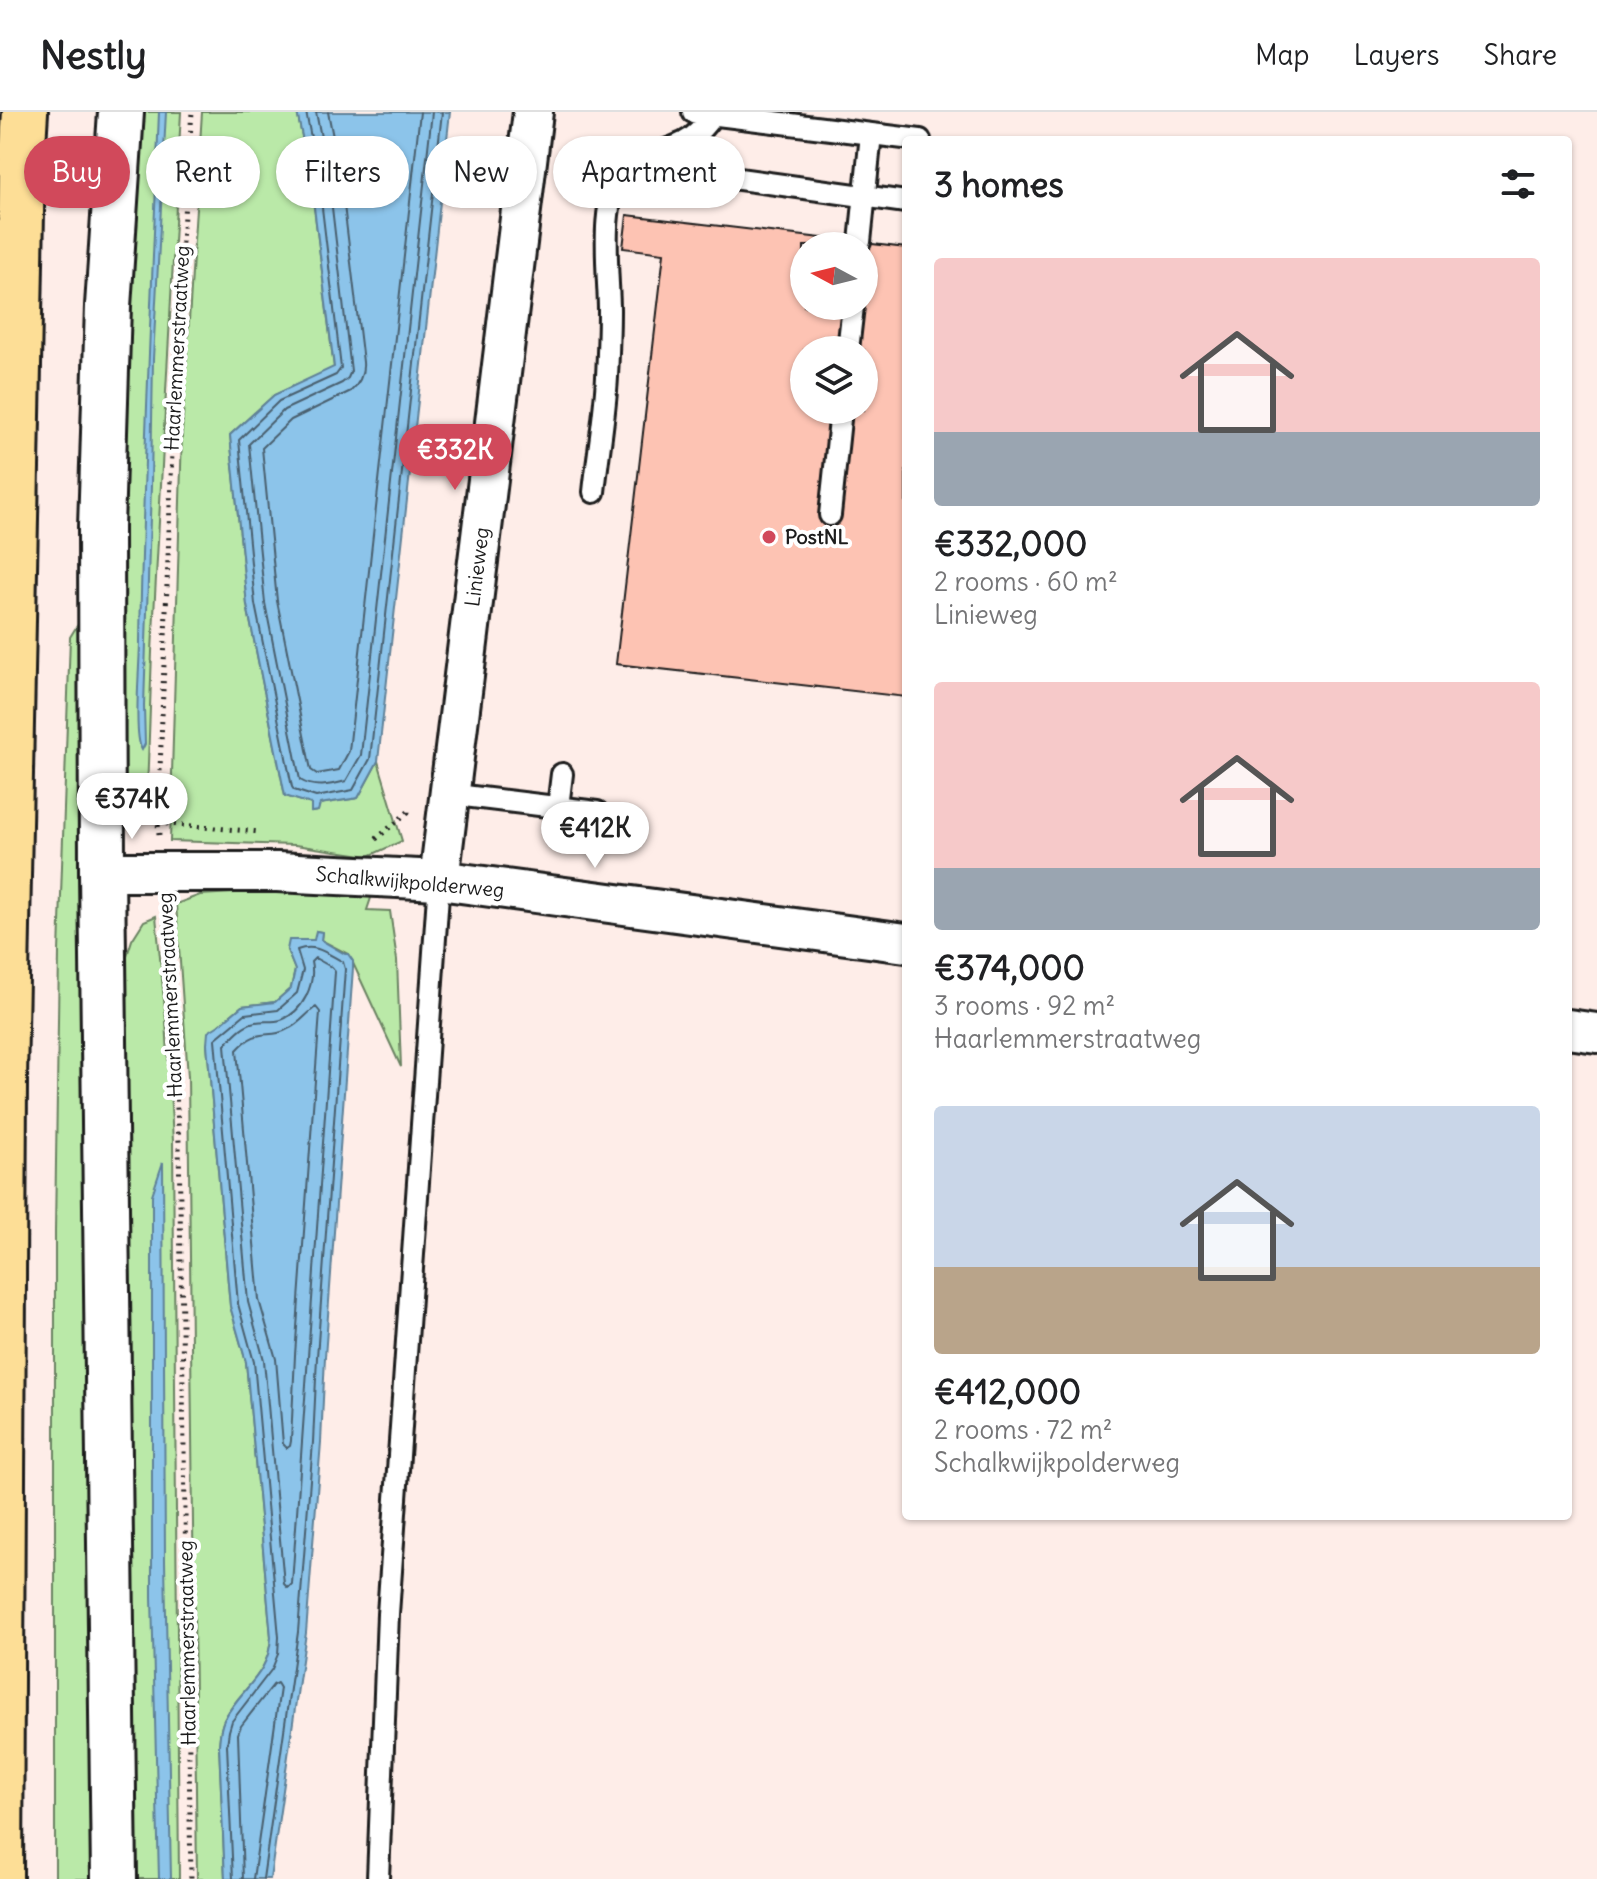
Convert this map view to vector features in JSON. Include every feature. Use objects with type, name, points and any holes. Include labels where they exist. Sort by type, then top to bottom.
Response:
[{"type":"highway","points":[[0,1879],[4,1064],[25,112]]},
{"type":"main road","points":[[114,1879],[101,527],[108,306],[121,112]]},
{"type":"street","name":"Linieweg","points":[[439,880],[533,112]]},
{"type":"street","name":"Schalkwijkpolderweg","points":[[102,872],[277,872],[439,880],[902,942]]},
{"type":"street","points":[[1572,1030],[1597,1033]]},
{"type":"lane","points":[[694,136],[700,132],[703,113],[902,138]]},
{"type":"lane","points":[[861,232],[871,134]]},
{"type":"lane","points":[[745,180],[902,201]]},
{"type":"lane","points":[[594,492],[607,380],[609,307],[606,274],[610,208]]},
{"type":"lane","points":[[830,515],[840,424]]},
{"type":"lane","points":[[558,807],[562,774]]},
{"type":"lane","points":[[448,794],[597,812]]},
{"type":"lane","points":[[378,1879],[388,1614],[439,880]]},
{"type":"path","name":"Haarlemmerstraatweg","points":[[191,1879],[179,1142],[158,823],[178,293],[192,112]]},
{"type":"path","points":[[372,843],[408,812],[409,797]]},
{"type":"path","points":[[158,823],[265,833]]},
{"type":"green space","points":[[140,112],[181,112],[180,136],[146,136],[146,208],[176,208],[146,820],[127,792],[119,687],[127,330]]},
{"type":"green space","points":[[202,112],[297,112],[302,136],[276,136],[276,208],[314,208],[334,368],[274,395],[230,435],[247,605],[285,796],[312,804],[312,812],[318,811],[319,804],[358,798],[378,761],[402,841],[369,856],[295,845],[170,841],[182,433],[196,208],[260,208],[260,136],[201,136]]},
{"type":"green space","points":[[80,621],[93,1879],[55,1879],[55,1232],[59,952],[70,637]]},
{"type":"green space","points":[[289,890],[372,895],[367,910],[390,911],[397,960],[401,1067],[348,954],[321,940],[322,932],[316,931],[315,940],[287,950],[295,970],[291,988],[275,1002],[242,1006],[219,1025],[207,1044],[230,1306],[246,1362],[271,1637],[265,1662],[231,1709],[221,1729],[219,1745],[225,1879],[197,1879],[188,1077],[176,904],[200,895]]},
{"type":"green space","points":[[156,916],[173,1141],[179,1879],[135,1879],[124,965],[132,940],[144,921]]},
{"type":"water","points":[[159,112],[166,112],[165,136],[158,136]]},
{"type":"water","points":[[297,112],[450,112],[447,136],[425,136],[425,208],[439,208],[378,761],[358,798],[320,804],[318,811],[311,812],[311,804],[285,796],[247,605],[230,435],[274,395],[334,367],[314,208],[409,208],[409,136],[302,136]]},
{"type":"water","points":[[155,208],[161,208],[153,359],[145,744],[142,750],[138,730],[138,698]]},
{"type":"water","points":[[316,931],[322,932],[321,940],[348,954],[353,968],[306,1633],[270,1879],[225,1879],[219,1745],[221,1729],[231,1709],[265,1662],[271,1637],[246,1362],[230,1306],[208,1032],[242,1006],[275,1002],[291,988],[295,970],[287,950],[289,940],[314,940]]},
{"type":"water","points":[[163,1162],[165,1561],[171,1879],[159,1879],[152,1597],[152,1195]]},
{"type":"building","name":"PostNL","points":[[627,215],[790,234],[790,320],[878,320],[878,245],[902,248],[902,697],[616,664],[664,253],[623,248]]},
{"type":"place","name":"PostNL","points":[[769,537]]}]
